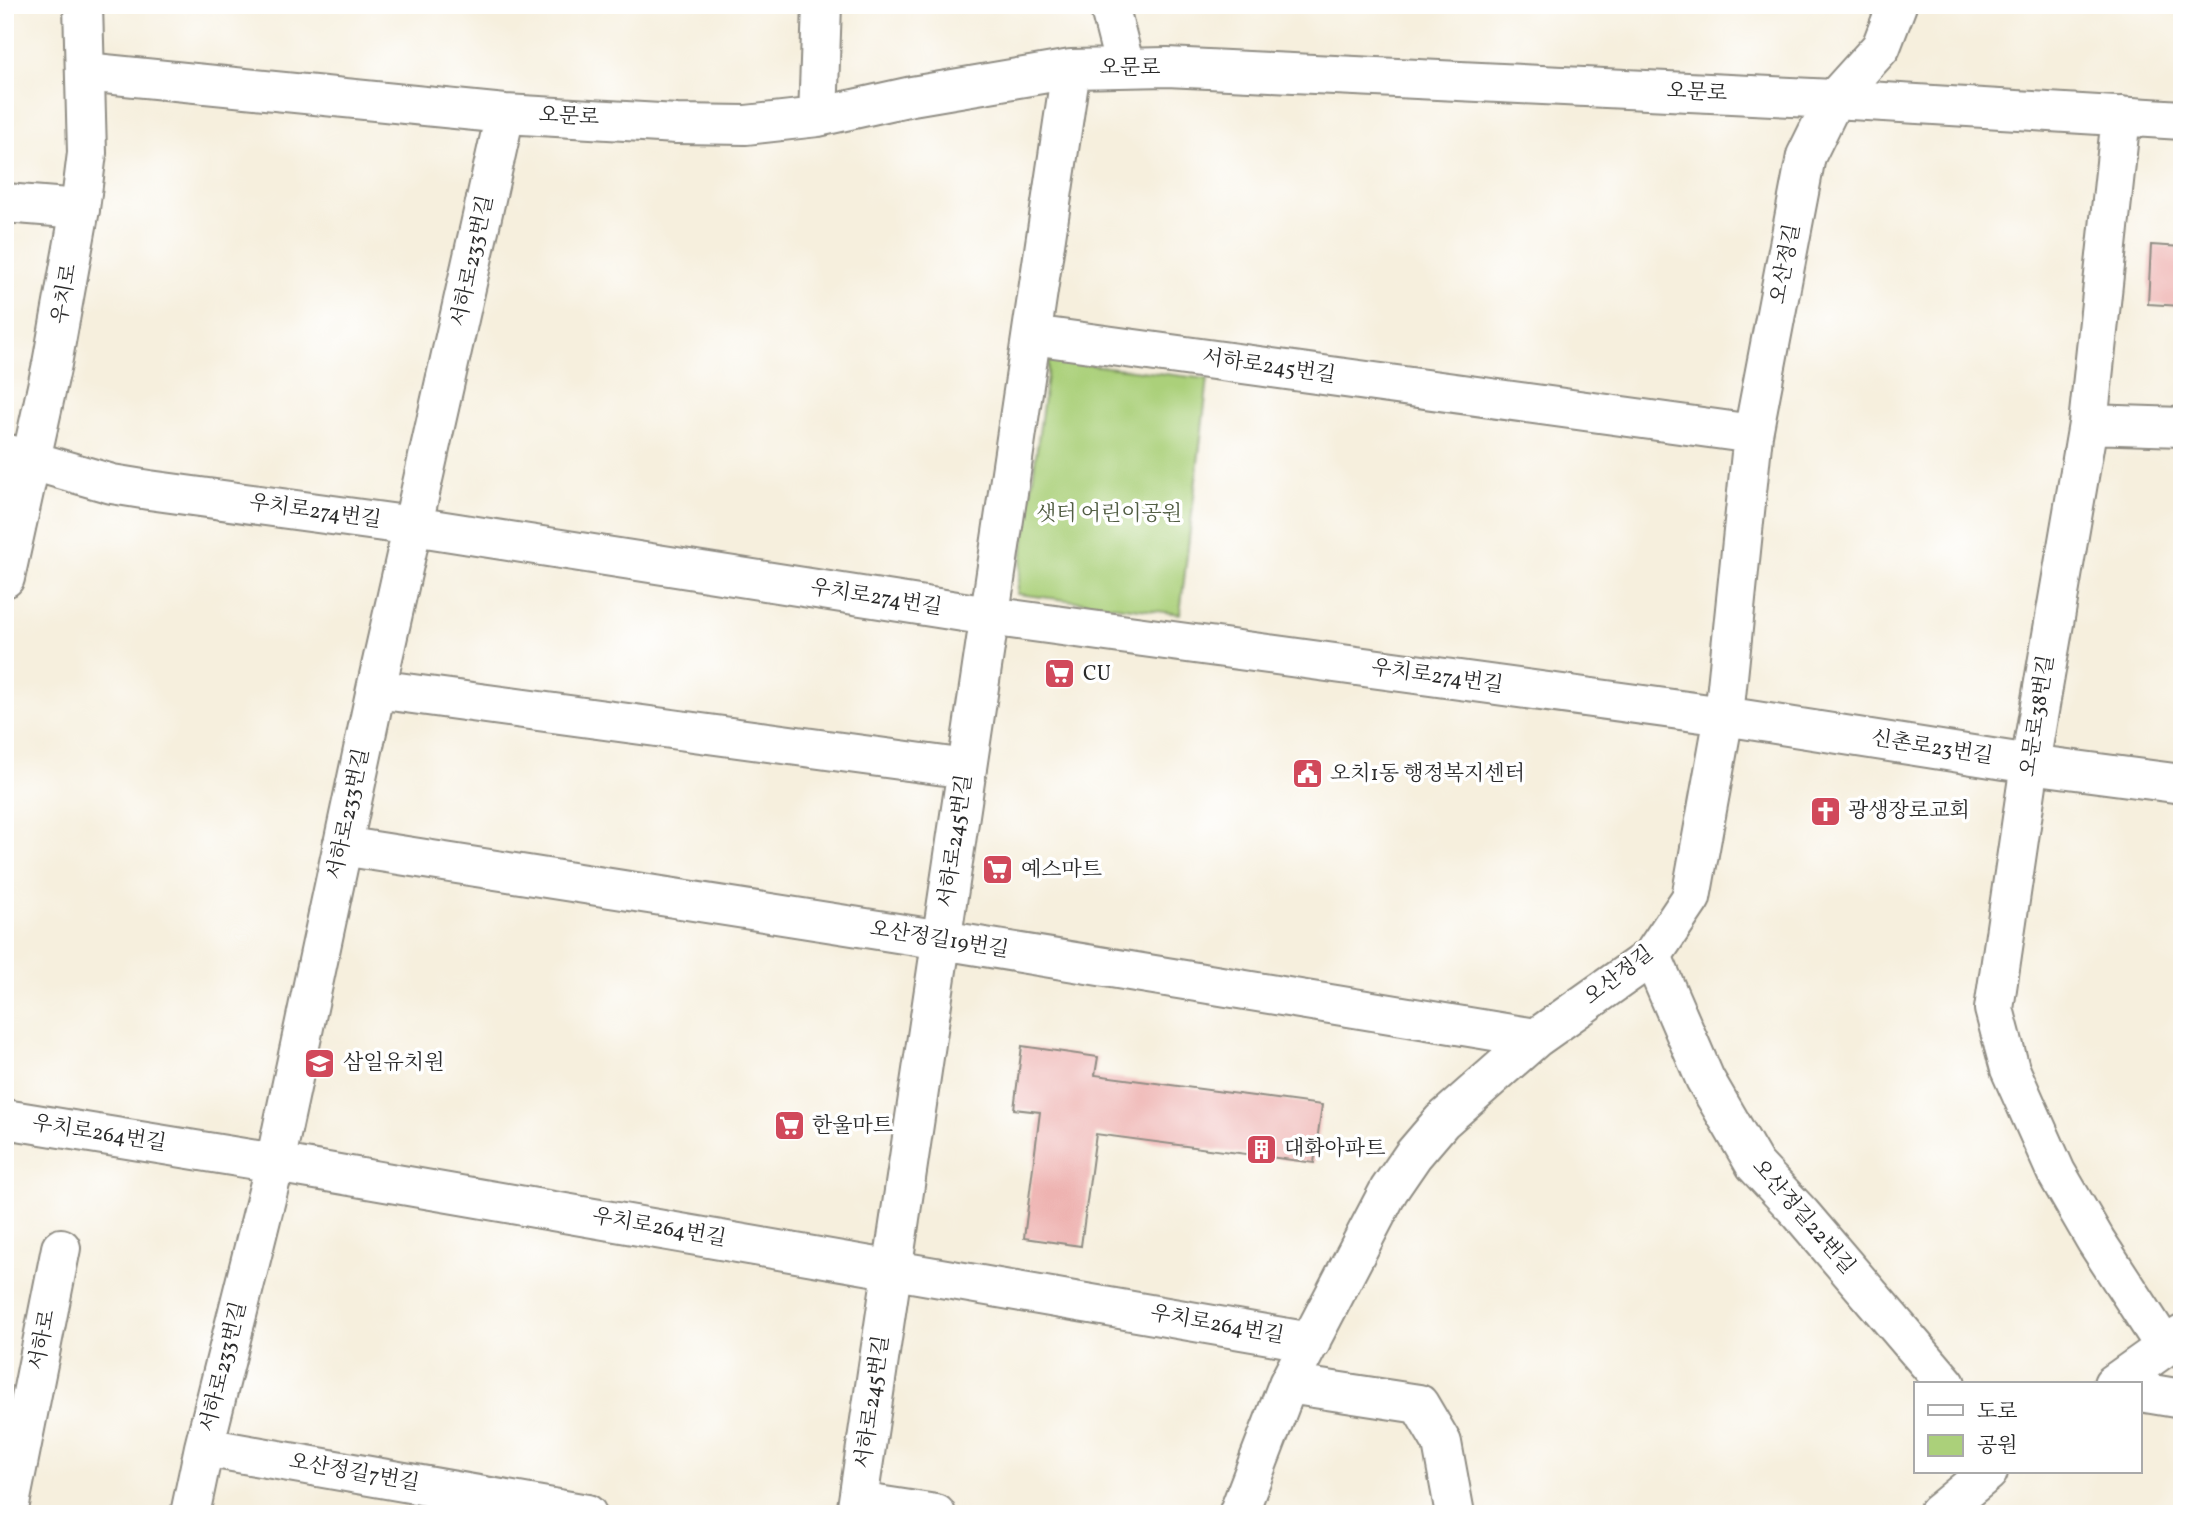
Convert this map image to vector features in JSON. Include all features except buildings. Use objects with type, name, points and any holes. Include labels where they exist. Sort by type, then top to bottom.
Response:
[{"type":"street","name":"우치로","points":[[5,578],[18,456],[52,364],[80,209],[87,153],[83,5]]},
{"type":"street","points":[[818,117],[822,5]]},
{"type":"street","points":[[1109,5],[1125,67]]},
{"type":"street","name":"오산정길","points":[[1238,1514],[1288,1384],[1389,1190],[1413,1155],[1442,1121],[1536,1038],[1652,956],[1691,898],[1724,716],[1754,434],[1806,156],[1834,99],[1881,47],[1897,5]]},
{"type":"street","name":"오문로","points":[[85,72],[505,114],[677,124],[746,125],[818,117],[924,93],[1071,69],[1125,67],[1834,99],[2182,120]]},
{"type":"street","name":"서하로245번길","points":[[857,1508],[1071,69]]},
{"type":"street","name":"서하로233번길","points":[[190,1514],[204,1447],[275,1163],[376,689],[505,114]]},
{"type":"street","name":"오문로38번길","points":[[2120,116],[2088,424],[2030,764],[1994,1009],[2010,1069],[2056,1172],[2096,1241],[2173,1341]]},
{"type":"street","points":[[5,203],[80,209]]},
{"type":"street","name":"서하로245번길","points":[[1032,335],[1754,434]]},
{"type":"street","points":[[2088,424],[2182,427]]},
{"type":"street","name":"우치로274번길","points":[[18,456],[112,484],[413,526],[990,616],[1724,716]]},
{"type":"street","points":[[376,689],[967,769]]},
{"type":"street","name":"신촌로23번길","points":[[1724,716],[2030,764],[2182,784]]},
{"type":"street","name":"오산정길19번길","points":[[342,846],[942,940],[1536,1038]]},
{"type":"street","name":"오산정길22번길","points":[[1652,956],[1705,1079],[1755,1166],[1801,1214],[1944,1382]]},
{"type":"street","name":"우치로264번길","points":[[5,1119],[892,1268],[1311,1342]]},
{"type":"street","name":"서하로","points":[[8,1514],[61,1248]]},
{"type":"street","points":[[2116,1382],[2173,1341]]},
{"type":"street","points":[[1288,1384],[1419,1404],[1442,1443],[1455,1514]]},
{"type":"street","points":[[2142,1392],[2182,1399]]},
{"type":"street","name":"오산정길7번길","points":[[204,1447],[587,1514]]},
{"type":"street","points":[[1937,1514],[1986,1474]]},
{"type":"street","points":[[857,1508],[936,1514]]},
{"type":"green space","name":"샛터 어린이공원","points":[[1049,360],[1208,379],[1180,614],[1017,594]]},
{"type":"place","name":"CU","points":[[1060,674]]},
{"type":"place","name":"오치1동 행정복지센터","points":[[1307,774]]},
{"type":"place","name":"광생장로교회","points":[[1825,811]]},
{"type":"place","name":"예스마트","points":[[998,870]]},
{"type":"place","name":"삼일유치원","points":[[320,1063]]},
{"type":"place","name":"한울마트","points":[[789,1126]]},
{"type":"place","name":"대화아파트","points":[[1261,1149]]}]
